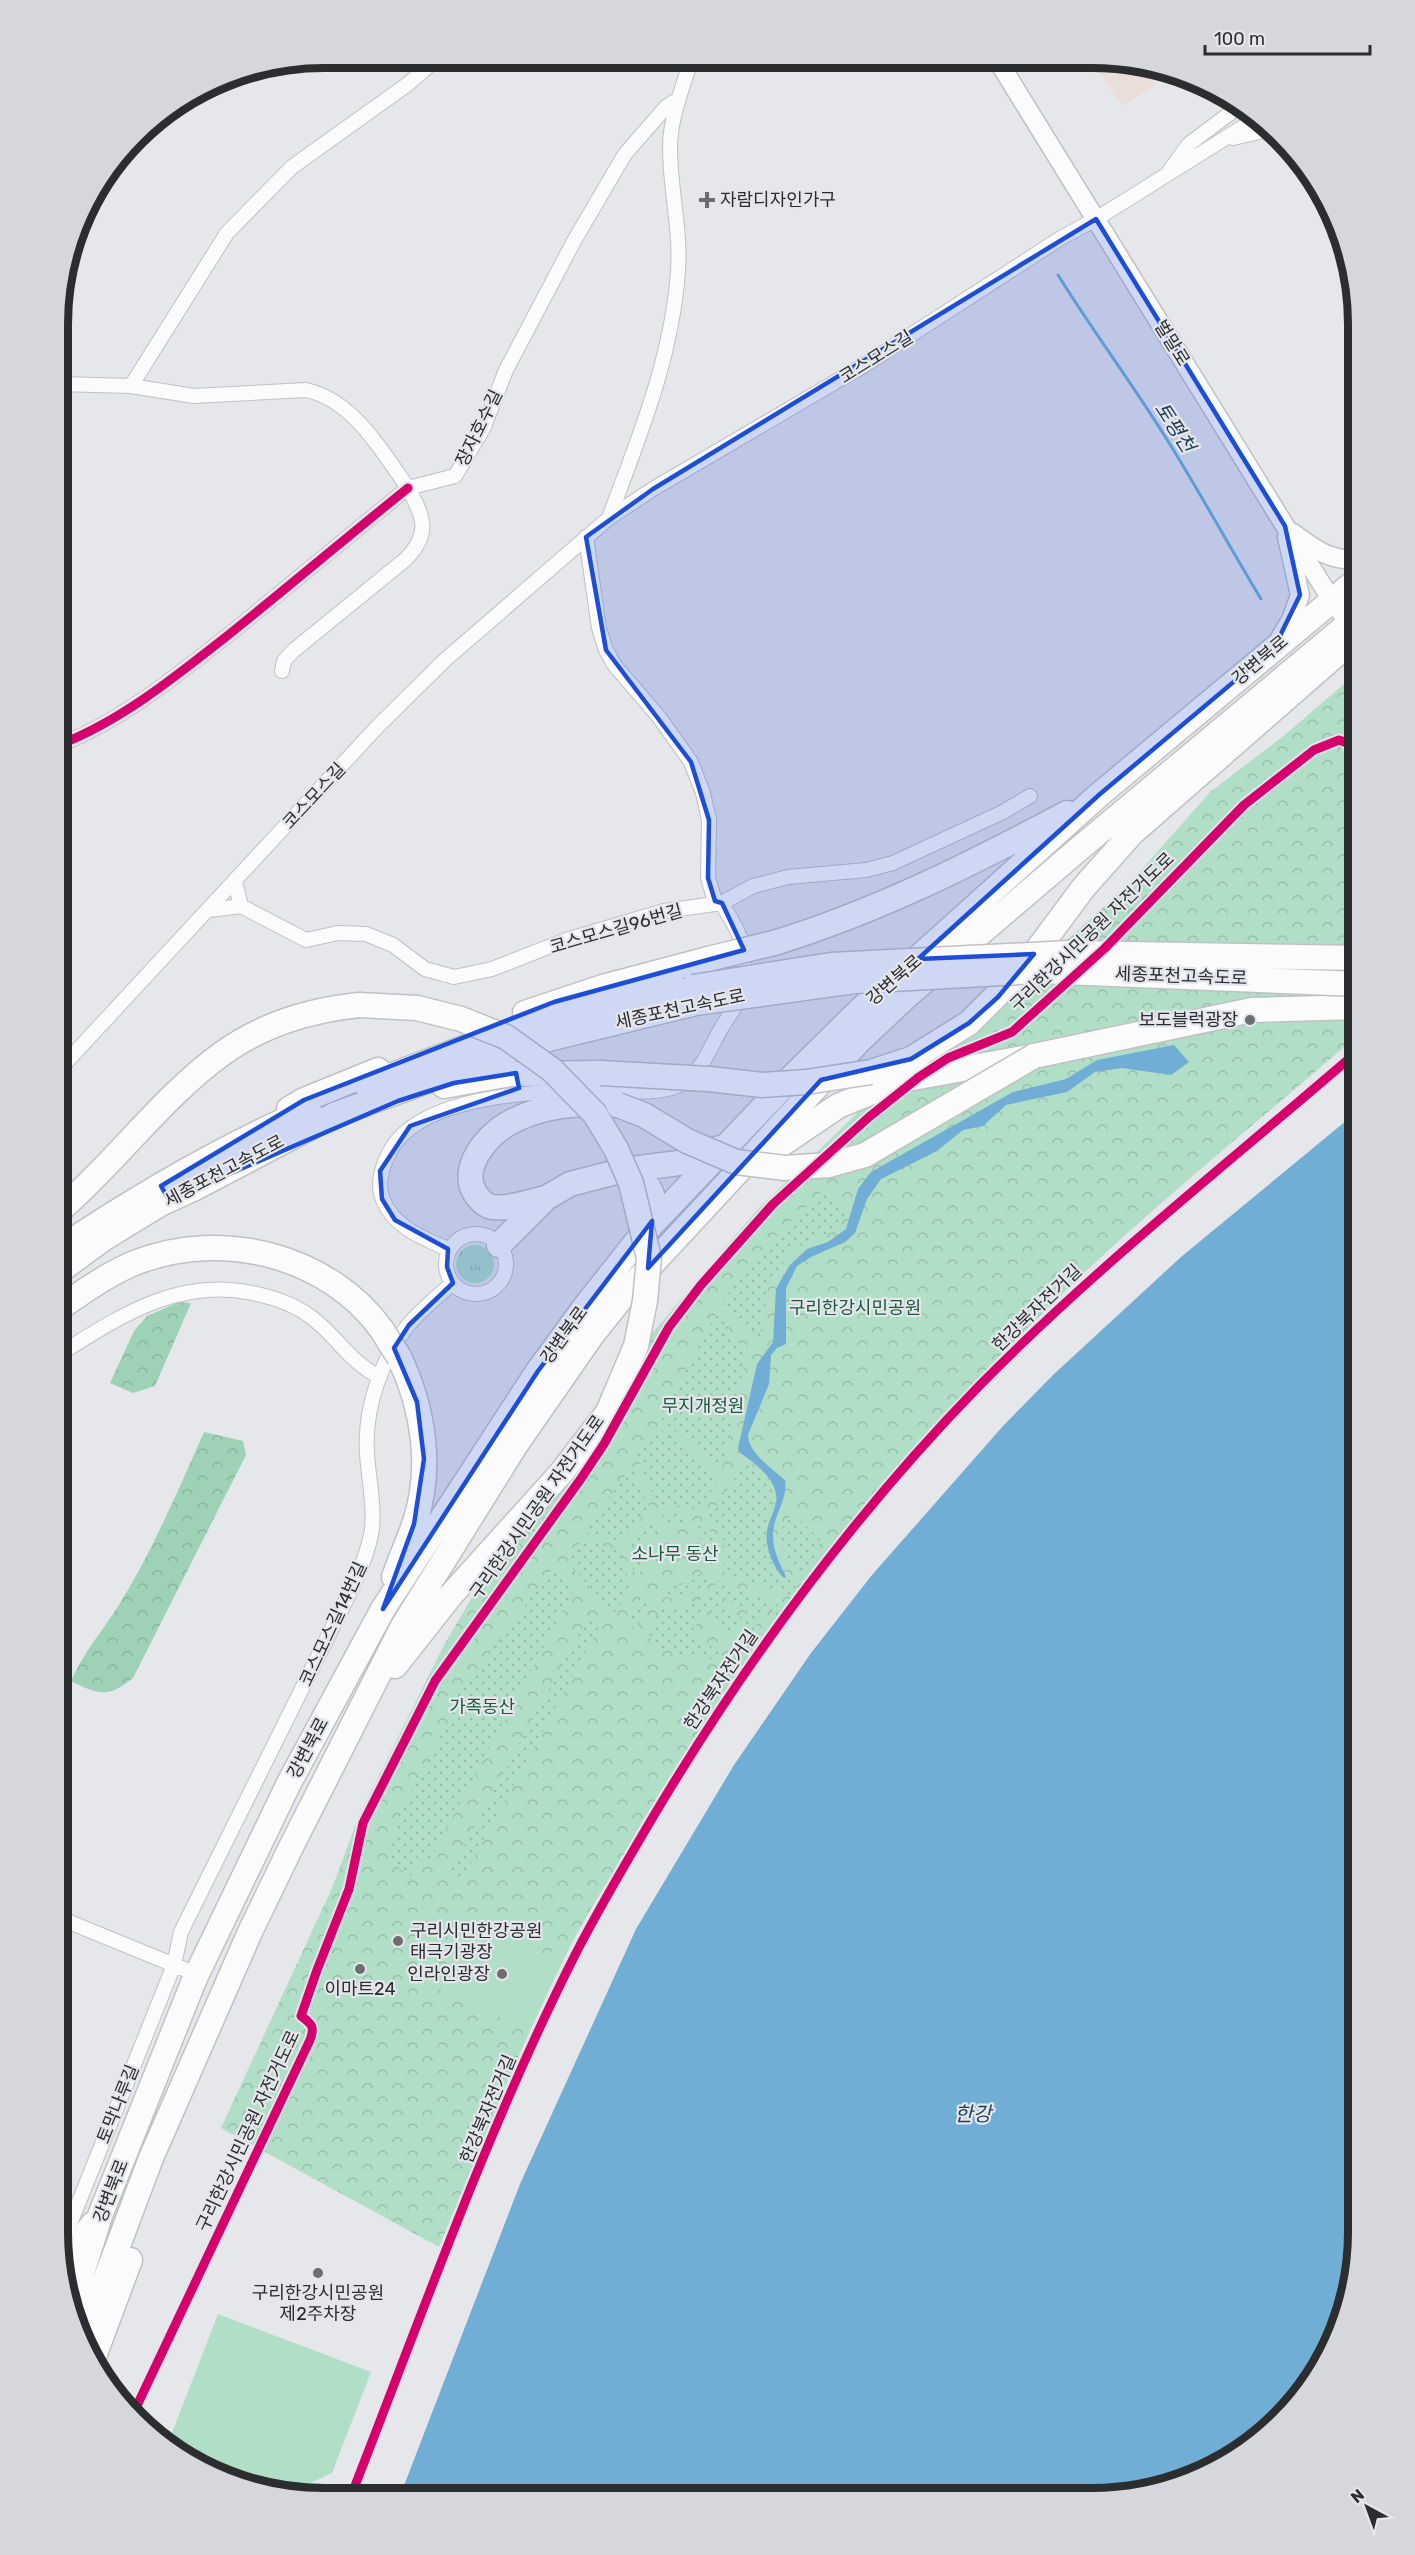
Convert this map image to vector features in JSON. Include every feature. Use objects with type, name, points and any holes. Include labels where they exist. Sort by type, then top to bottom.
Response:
[{"type":"highway","name":"강변북로","points":[[75,2295],[101,2213],[195,1978],[289,1783],[383,1610],[538,1371],[584,1308],[640,1236],[725,1146],[860,1010],[1100,794],[1348,588]]},
{"type":"highway","name":"강변북로","points":[[95,2346],[165,2163],[198,2048],[291,1845],[404,1626],[428,1585],[550,1395],[592,1335],[627,1291],[832,1068],[909,994],[1348,631]]},
{"type":"highway","points":[[195,1188],[398,1101],[454,1083],[511,1074],[601,1073],[709,1079],[762,1085],[807,1082],[871,1072],[911,1059],[969,1023],[998,997],[1023,969],[1084,887],[1132,833],[1348,632]]},
{"type":"highway","points":[[202,1161],[304,1100],[446,1043],[554,1002],[774,943],[853,915],[929,884],[1100,794]]},
{"type":"highway","name":"세종포천고속도로","points":[[68,1243],[105,1218],[202,1161],[288,1118],[495,1036],[558,1018],[694,995],[831,965],[1069,952],[1348,958]]},
{"type":"highway","name":"세종포천고속도로","points":[[68,1265],[103,1239],[160,1204],[334,1115],[528,1044],[694,995],[855,981],[1039,971],[1348,984]]},
{"type":"highway","points":[[68,1203],[193,1079],[223,1053],[260,1032],[296,1017],[359,1005],[417,1008],[461,1018],[506,1037],[552,1070],[595,1114],[616,1149],[631,1183],[649,1258],[645,1301],[636,1346],[608,1412],[562,1472],[451,1595],[363,1705]]},
{"type":"highway","points":[[728,1181],[838,1106],[902,1080],[1034,1056],[1252,1010],[1348,1007]]},
{"type":"highway","points":[[546,1198],[509,1206],[492,1207],[486,1204],[473,1189],[470,1179],[472,1165],[480,1150],[494,1133],[510,1122],[531,1113],[583,1102],[618,1105],[644,1114],[687,1141],[736,1162],[785,1168],[829,1165],[866,1155],[1034,1056]]},
{"type":"highway","points":[[499,1245],[546,1198],[570,1184],[624,1170],[679,1163],[725,1146]]},
{"type":"highway","points":[[624,1170],[642,1178],[649,1188],[654,1203],[650,1218],[640,1236]]},
{"type":"highway","points":[[68,1303],[108,1277],[138,1262],[198,1248],[240,1249],[294,1263],[327,1280],[363,1308],[382,1330],[399,1357],[412,1386],[420,1419],[424,1459],[423,1479],[414,1524],[383,1610]]},
{"type":"highway","points":[[69,2254],[101,2213]]},
{"type":"street","points":[[131,386],[227,233],[292,168],[408,84],[426,68]]},
{"type":"street","points":[[609,518],[657,386],[672,313],[678,270],[670,146],[678,99],[688,68]]},
{"type":"street","name":"벌말로","points":[[1002,68],[1285,526],[1333,602],[1348,618]]},
{"type":"street","name":"장자호수길","points":[[408,488],[455,476],[483,429],[506,370],[625,154],[666,107],[678,99]]},
{"type":"street","name":"코스모스길","points":[[1165,177],[1189,144],[1233,111]]},
{"type":"street","name":"코스모스길","points":[[68,1060],[378,726],[446,659],[609,518],[653,489],[866,364],[1061,238],[1165,177],[1250,123]]},
{"type":"street","name":"코스모스길","points":[[1224,140],[1261,132]]},
{"type":"street","points":[[68,384],[131,386],[194,396],[306,390],[321,393],[353,418],[380,448],[408,488],[420,514],[423,534],[419,545],[398,567],[293,651],[284,661],[282,671]]},
{"type":"street","points":[[68,741],[89,733],[174,678],[408,488]]},
{"type":"street","points":[[1285,526],[1318,551],[1330,556],[1348,558]]},
{"type":"street","points":[[1274,648],[1291,620],[1300,595],[1285,526]]},
{"type":"street","points":[[586,537],[599,628],[606,650],[615,666],[659,717],[691,762],[710,820],[708,878],[715,901],[722,903],[753,886],[788,877],[866,870],[893,863],[1003,812],[1030,796]]},
{"type":"street","points":[[209,910],[241,906],[235,882]]},
{"type":"street","points":[[450,1250],[395,1220],[382,1199],[380,1171],[393,1145],[410,1126],[438,1114],[505,1094],[615,1090],[650,1092],[686,1081],[705,1059],[743,990],[743,947],[722,903]]},
{"type":"street","name":"코스모스길96번길","points":[[241,906],[306,940],[338,933],[366,934],[393,945],[425,969],[454,978],[492,969],[566,940],[664,911],[722,903]]},
{"type":"street","points":[[474,1235],[488,1237],[499,1245],[504,1252],[506,1269],[503,1278],[492,1290],[484,1293],[467,1293],[453,1283],[447,1267],[450,1250],[460,1240],[474,1235]]},
{"type":"street","name":"코스모스길14번길","points":[[179,1967],[181,1932],[345,1602],[367,1552],[372,1528],[373,1491],[367,1452],[368,1425],[381,1370],[408,1325],[453,1283]]},
{"type":"street","points":[[68,1349],[121,1316],[183,1291],[232,1288],[272,1297],[311,1317],[361,1367],[380,1377]]},
{"type":"street","points":[[68,1922],[179,1967]]},
{"type":"street","name":"토막나루길","points":[[68,2226],[179,1967]]},
{"type":"highlighted area","points":[[1096,219],[1285,526],[1300,595],[1274,648],[1100,794],[918,959],[1034,954],[998,997],[969,1023],[911,1059],[821,1080],[648,1268],[652,1221],[538,1371],[383,1609],[414,1524],[424,1459],[417,1402],[394,1348],[409,1325],[453,1283],[447,1267],[448,1249],[395,1220],[382,1199],[380,1171],[410,1126],[519,1088],[516,1073],[454,1083],[398,1101],[169,1200],[161,1186],[304,1100],[554,1002],[744,950],[722,903],[715,901],[708,878],[709,820],[691,762],[606,650],[586,537],[653,489]]},
{"type":"shaded area","points":[[1096,68],[1155,75],[1153,87],[1122,106]]},
{"type":"green space","name":"구리한강시민공원","points":[[1348,681],[1348,1044],[1091,1266],[992,1364],[875,1495],[767,1632],[669,1778],[569,1949],[517,2059],[439,2247],[221,2128],[332,1888],[359,1816],[445,1643],[527,1505],[627,1363],[758,1209],[909,1063],[978,1021],[1130,883],[1210,792],[1286,734]]},
{"type":"green space","points":[[819,1194],[831,1194],[842,1201],[845,1216],[833,1232],[811,1239],[789,1253],[768,1289],[760,1337],[721,1302],[782,1230]]},
{"type":"green space","points":[[475,1245],[488,1251],[494,1264],[488,1277],[475,1283],[462,1277],[456,1264],[462,1251]]},
{"type":"green space","points":[[179,1302],[191,1303],[155,1386],[133,1393],[110,1383],[134,1331],[147,1316]]},
{"type":"green space","name":"무지개정원","points":[[719,1308],[729,1320],[724,1327],[747,1351],[722,1471],[663,1421],[661,1416]]},
{"type":"green space","points":[[659,1428],[721,1479],[697,1510],[673,1504],[657,1506],[637,1456]]},
{"type":"green space","points":[[204,1432],[243,1441],[246,1455],[133,1678],[117,1689],[103,1692],[71,1681],[81,1661],[120,1603],[143,1563]]},
{"type":"green space","points":[[747,1461],[772,1490],[774,1500],[766,1530],[766,1549],[769,1558],[780,1572],[797,1585],[790,1596],[722,1571],[725,1551],[723,1539],[708,1518]]},
{"type":"green space","points":[[632,1466],[650,1509],[631,1526],[624,1543],[585,1532]]},
{"type":"green space","points":[[674,1511],[682,1512],[691,1520],[686,1526],[672,1522],[662,1524],[660,1516]]},
{"type":"green space","points":[[792,1513],[822,1541],[814,1549],[819,1554],[801,1578],[789,1563],[782,1547],[782,1530]]},
{"type":"green space","points":[[653,1517],[658,1528],[644,1540],[641,1551],[631,1546],[639,1528]]},
{"type":"green space","points":[[700,1525],[705,1525],[717,1545],[716,1562],[712,1567],[703,1562],[704,1547],[695,1530]]},
{"type":"green space","points":[[583,1538],[621,1552],[623,1568],[632,1584],[618,1611],[613,1612],[568,1563],[568,1558]]},
{"type":"green space","points":[[632,1552],[642,1556],[644,1568],[636,1576],[628,1554]]},
{"type":"green space","name":"가족동산","points":[[555,1565],[575,1588],[429,1861],[418,1854],[411,1876],[391,1863],[395,1822],[447,1724],[458,1695]]},
{"type":"green space","points":[[700,1574],[711,1579],[689,1595],[677,1598],[664,1596],[669,1587],[689,1583]]},
{"type":"green space","points":[[718,1581],[780,1606],[742,1659],[719,1659],[704,1659],[675,1653],[653,1642],[648,1633],[662,1607],[693,1603]],"holes":[[[722,1595],[749,1611],[744,1619],[718,1602]],[[711,1603],[715,1606],[706,1619],[732,1636],[741,1624],[745,1626],[723,1659],[720,1657],[722,1654],[691,1633]],[[767,1610],[773,1613],[741,1656],[738,1652]]]},
{"type":"green space","points":[[644,1596],[651,1601],[636,1629],[627,1622],[639,1598]]},
{"type":"green space","points":[[589,1615],[602,1622],[462,1879],[450,1872]]},
{"type":"green space","name":"인라인광장","points":[[472,1920],[562,1962],[530,2030],[441,1992],[441,1987]]},
{"type":"green space","points":[[218,2314],[371,2372],[332,2473],[303,2486],[274,2483],[241,2474],[210,2461],[171,2437]]},
{"type":"water","points":[[1174,1045],[1189,1062],[1171,1075],[1122,1068],[1095,1072],[1067,1092],[1006,1105],[983,1126],[963,1130],[937,1151],[881,1179],[867,1199],[855,1233],[845,1242],[797,1266],[786,1288],[786,1344],[777,1348],[771,1355],[769,1384],[748,1435],[752,1448],[785,1480],[784,1495],[773,1529],[773,1542],[786,1577],[784,1578],[772,1561],[767,1540],[768,1526],[776,1503],[774,1488],[762,1470],[740,1453],[738,1448],[757,1364],[773,1342],[776,1289],[790,1265],[807,1249],[828,1242],[846,1229],[858,1189],[871,1172],[1013,1092],[1066,1079],[1097,1060]]},
{"type":"water","name":"한강","points":[[1348,1119],[1348,2232],[1339,2298],[1321,2345],[1304,2374],[1273,2413],[1234,2444],[1189,2468],[1141,2483],[1092,2488],[403,2488],[520,2184],[636,1929],[734,1765],[811,1653],[872,1575],[1003,1426],[1053,1375],[1181,1257]]},
{"type":"waterway","name":"토평천","points":[[1058,275],[1157,424],[1261,599]]},
{"type":"cycle path","points":[[68,741],[104,724],[147,697],[227,636],[408,488]]},
{"type":"cycle path","name":"구리한강시민공원 자전거도로","points":[[137,2407],[310,2040],[312,2026],[301,2016],[349,1889],[363,1823],[435,1681],[604,1444],[669,1327],[701,1285],[773,1204],[869,1117],[919,1077],[948,1058],[1012,1032],[1104,949],[1244,805],[1314,750],[1339,740],[1348,745]]},
{"type":"cycle path","name":"한강북자전거길","points":[[354,2488],[484,2155],[543,2021],[611,1888],[686,1763],[762,1649],[844,1539],[933,1435],[980,1385],[1118,1256],[1348,1059]]},
{"type":"place","name":"자람디자인가구","points":[[707,200]]},
{"type":"place","name":"보도블럭광장","points":[[1250,1020]]},
{"type":"place","name":"구리시민한강공원 태극기광장","points":[[398,1941]]},
{"type":"place","name":"이마트24","points":[[360,1969]]},
{"type":"place","name":"인라인광장","points":[[502,1974]]},
{"type":"place","name":"구리한강시민공원 제2주차장","points":[[318,2273]]},
{"type":"park label","name":"소나무 동산","points":[[675,1554]]}]
